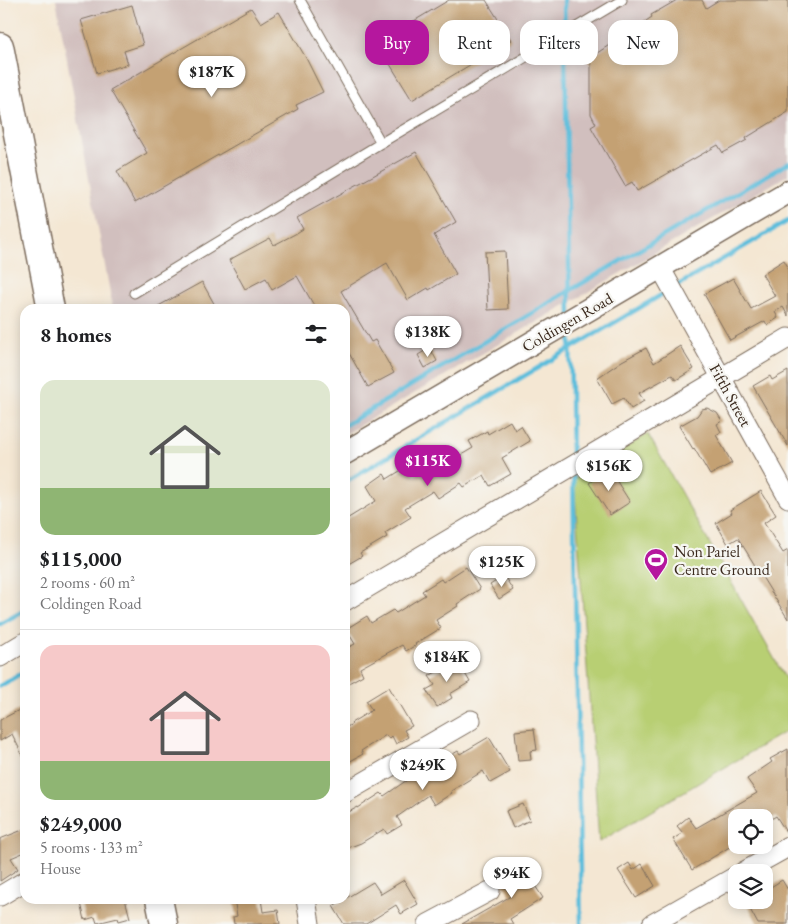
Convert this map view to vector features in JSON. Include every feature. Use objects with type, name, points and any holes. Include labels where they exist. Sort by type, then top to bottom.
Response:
[{"type":"main road","points":[[0,46],[49,304]]},
{"type":"main road","points":[[160,904],[164,924]]},
{"type":"street","name":"Coldingen Road","points":[[350,450],[667,280],[788,192]]},
{"type":"street","name":"Fifth Street","points":[[667,280],[788,498]]},
{"type":"street","points":[[350,598],[788,338]]},
{"type":"street","points":[[0,657],[20,645]]},
{"type":"street","points":[[350,790],[471,720]]},
{"type":"street","points":[[757,864],[788,847]]},
{"type":"street","points":[[652,924],[728,881]]},
{"type":"street","points":[[0,896],[20,884]]},
{"type":"street","points":[[428,924],[490,891]]},
{"type":"street","points":[[307,904],[310,924]]},
{"type":"lane","points":[[300,0],[381,143]]},
{"type":"lane","points":[[134,293],[622,0]]},
{"type":"shaded area","points":[[56,0],[788,0],[788,175],[350,431],[350,304],[112,304]]},
{"type":"green space","name":"Non Pariel Centre Ground","points":[[648,434],[788,683],[788,730],[599,842],[574,479]]},
{"type":"building","points":[[449,0],[486,0],[498,20],[439,20],[439,65],[470,65],[412,100],[391,65],[429,65],[429,20],[416,20]]},
{"type":"building","points":[[677,0],[702,0],[706,8],[719,0],[788,0],[788,112],[746,138],[747,140],[723,153],[718,145],[637,191],[632,182],[625,186],[591,127],[596,124],[591,114],[591,65],[598,65],[598,52],[608,46],[608,65],[678,65],[678,20],[647,20],[652,17],[651,15]]},
{"type":"building","points":[[132,5],[143,45],[124,51],[128,64],[97,73],[81,20]]},
{"type":"building","points":[[251,8],[261,23],[279,12],[323,92],[296,105],[298,109],[135,203],[117,171],[147,153],[110,90]]},
{"type":"building","points":[[416,152],[456,222],[434,235],[456,274],[408,300],[387,263],[341,291],[349,304],[313,304],[297,276],[272,290],[266,278],[245,289],[229,260],[270,238],[274,245],[295,234],[303,229],[297,218]]},
{"type":"building","points":[[505,251],[508,309],[488,310],[485,252]]},
{"type":"building","points":[[784,260],[788,267],[788,316],[783,307],[775,312],[778,318],[767,325],[765,321],[730,340],[704,294],[733,278],[751,309],[775,296],[762,274]]},
{"type":"building","points":[[202,282],[214,304],[162,304]]},
{"type":"building","points":[[350,306],[371,342],[375,340],[394,373],[368,387],[350,355]]},
{"type":"building","points":[[680,346],[694,369],[676,380],[672,375],[639,393],[644,401],[631,409],[624,398],[612,404],[597,378],[646,348],[654,363]]},
{"type":"building","points":[[430,348],[437,361],[425,368],[418,355]]},
{"type":"building","points":[[788,371],[788,446],[753,386],[770,376],[772,380]]},
{"type":"building","points":[[707,408],[717,413],[722,421],[717,424],[721,432],[716,435],[732,463],[710,475],[679,426],[697,416],[702,409]]},
{"type":"building","points":[[510,421],[515,430],[521,426],[530,441],[502,458],[511,474],[490,486],[484,475],[464,487],[461,483],[438,498],[433,491],[405,508],[411,517],[385,533],[387,537],[360,553],[362,556],[350,563],[350,517],[376,501],[367,486],[384,474],[387,479],[408,466],[415,476],[432,465],[435,469],[473,448],[469,441],[487,431],[488,434]]},
{"type":"building","points":[[609,469],[630,502],[610,515],[589,483]]},
{"type":"building","points":[[761,491],[776,515],[764,523],[783,553],[788,550],[788,619],[738,538],[728,544],[716,523],[732,513],[730,510]]},
{"type":"building","points":[[466,567],[480,589],[436,620],[441,628],[406,651],[402,645],[360,668],[363,675],[350,682],[350,646],[355,644],[350,636],[350,627],[367,616],[371,623],[393,610],[396,613],[425,595],[422,591],[441,579],[443,582]]},
{"type":"building","points":[[504,576],[513,590],[499,599],[490,585]]},
{"type":"building","points":[[457,660],[470,682],[450,694],[452,698],[437,707],[426,690],[435,685],[429,676]]},
{"type":"building","points":[[389,687],[412,726],[404,730],[408,737],[396,744],[392,736],[389,739],[386,735],[361,751],[363,754],[350,761],[350,725],[372,710],[366,701]]},
{"type":"building","points":[[20,710],[20,750],[12,734],[0,741],[0,720]]},
{"type":"building","points":[[534,729],[537,750],[530,751],[531,760],[518,761],[515,731]]},
{"type":"building","points":[[489,737],[510,772],[490,783],[483,771],[451,791],[452,793],[434,805],[428,795],[397,817],[402,825],[387,834],[384,829],[361,843],[350,847],[350,811],[381,793],[384,796],[410,778],[458,751],[460,754]]},
{"type":"building","points":[[788,749],[788,835],[776,816],[773,818],[773,809],[729,809],[757,793],[747,779],[772,762],[770,759]]},
{"type":"building","points":[[523,804],[530,820],[513,828],[506,811]]},
{"type":"building","points":[[728,810],[728,848],[692,870],[673,839],[683,833],[677,826],[688,817],[696,828]]},
{"type":"building","points":[[20,831],[20,854],[11,858],[18,869],[0,881],[0,839]]},
{"type":"building","points":[[530,863],[539,876],[532,881],[543,898],[510,919],[513,924],[462,924],[511,896],[503,884],[507,882],[505,878]]},
{"type":"building","points":[[629,863],[633,870],[642,864],[655,886],[636,898],[618,870]]},
{"type":"building","points":[[404,880],[418,904],[401,914],[396,905],[366,924],[344,924],[333,906],[336,904],[350,904],[350,896],[373,882],[381,894]]},
{"type":"building","points":[[782,880],[788,890],[788,924],[758,924],[750,909],[773,909],[773,886]]},
{"type":"building","points":[[81,904],[126,904],[130,918],[119,921],[118,918],[97,923],[95,917],[85,920]]},
{"type":"building","points":[[235,904],[262,904],[263,912],[278,910],[280,924],[234,924],[233,917],[237,916]]},
{"type":"waterway","points":[[564,0],[570,314]]},
{"type":"waterway","points":[[350,422],[788,163]]},
{"type":"waterway","points":[[675,287],[788,221]]},
{"type":"waterway","points":[[350,479],[668,291]]},
{"type":"waterway","points":[[570,329],[572,461]]},
{"type":"waterway","points":[[573,471],[581,924]]},
{"type":"waterway","points":[[0,624],[20,613]]},
{"type":"waterway","points":[[0,686],[20,674]]},
{"type":"place","name":"Non Pariel Centre Ground","points":[[656,581]]}]
